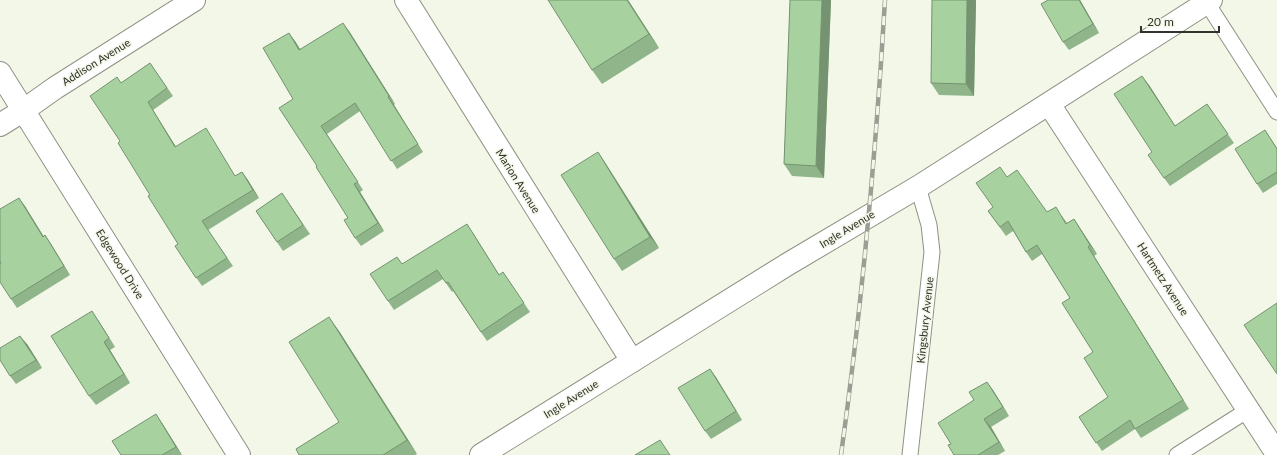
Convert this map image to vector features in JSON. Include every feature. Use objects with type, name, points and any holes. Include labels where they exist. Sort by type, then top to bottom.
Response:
[{"type":"street","name":"Marion Avenue","points":[[406,0],[632,362]]},
{"type":"street","name":"Ingle Avenue","points":[[481,455],[795,260],[918,187],[1207,1]]},
{"type":"street","name":"Addison Avenue","points":[[0,125],[183,3]]},
{"type":"street","name":"Edgewood Drive","points":[[0,73],[239,455]]},
{"type":"street","name":"Hartmetz Avenue","points":[[1049,104],[1277,454]]},
{"type":"lane","points":[[1207,1],[1277,112]]},
{"type":"lane","name":"Kingsbury Avenue","points":[[910,455],[932,252],[929,226],[918,187]]},
{"type":"lane","points":[[1177,455],[1248,410]]},
{"type":"building","points":[[548,0],[627,0],[649,34],[592,70]]},
{"type":"building","points":[[790,0],[822,0],[816,166],[784,164]]},
{"type":"building","points":[[932,0],[967,0],[966,84],[931,83]]},
{"type":"building","points":[[1048,0],[1079,0],[1093,24],[1063,42],[1041,4]]},
{"type":"building","points":[[343,23],[418,144],[391,161],[355,103],[321,126],[358,182],[354,184],[378,223],[355,238],[344,220],[348,218],[316,167],[317,166],[279,108],[293,99],[263,48],[289,33],[299,50]]},
{"type":"building","points":[[150,63],[167,88],[148,102],[175,147],[206,128],[235,176],[242,172],[253,190],[202,221],[227,258],[196,278],[175,246],[178,244],[148,196],[150,195],[118,143],[120,141],[90,96],[117,77],[121,83]]},
{"type":"building","points":[[1142,76],[1175,126],[1207,104],[1228,134],[1164,178],[1148,155],[1152,152],[1114,94]]},
{"type":"building","points":[[1265,130],[1277,149],[1277,172],[1257,184],[1235,149]]},
{"type":"building","points":[[598,152],[650,237],[614,259],[561,175]]},
{"type":"building","points":[[1000,167],[1007,177],[1017,170],[1047,212],[1056,207],[1066,224],[1074,219],[1090,245],[1088,247],[1183,400],[1135,429],[1130,420],[1096,443],[1079,417],[1108,397],[1084,358],[1093,352],[1062,303],[1070,298],[1037,245],[1026,252],[1008,221],[1000,227],[988,211],[993,207],[976,183]]},
{"type":"building","points":[[282,193],[303,225],[277,242],[256,211]]},
{"type":"building","points":[[19,198],[43,237],[45,235],[64,266],[11,299],[0,282],[0,209]]},
{"type":"building","points":[[467,224],[499,275],[503,272],[524,303],[481,332],[448,282],[446,283],[437,270],[388,301],[370,274],[397,257],[402,264]]},
{"type":"building","points":[[1277,303],[1277,374],[1244,325]]},
{"type":"building","points":[[92,311],[109,338],[104,342],[124,374],[89,396],[51,336]]},
{"type":"building","points":[[329,317],[407,440],[383,455],[299,455],[296,449],[339,422],[289,342]]},
{"type":"building","points":[[20,336],[36,360],[10,376],[0,360],[0,348]]},
{"type":"building","points":[[710,369],[736,411],[705,431],[678,388]]},
{"type":"building","points":[[987,382],[1003,407],[984,419],[999,442],[978,455],[954,455],[948,445],[951,444],[938,423],[974,400],[969,392]]},
{"type":"building","points":[[156,414],[176,447],[162,455],[121,455],[112,441]]},
{"type":"building","points":[[660,440],[670,455],[635,455]]},
{"type":"railway","points":[[841,455],[849,398],[868,228],[885,0]]}]
